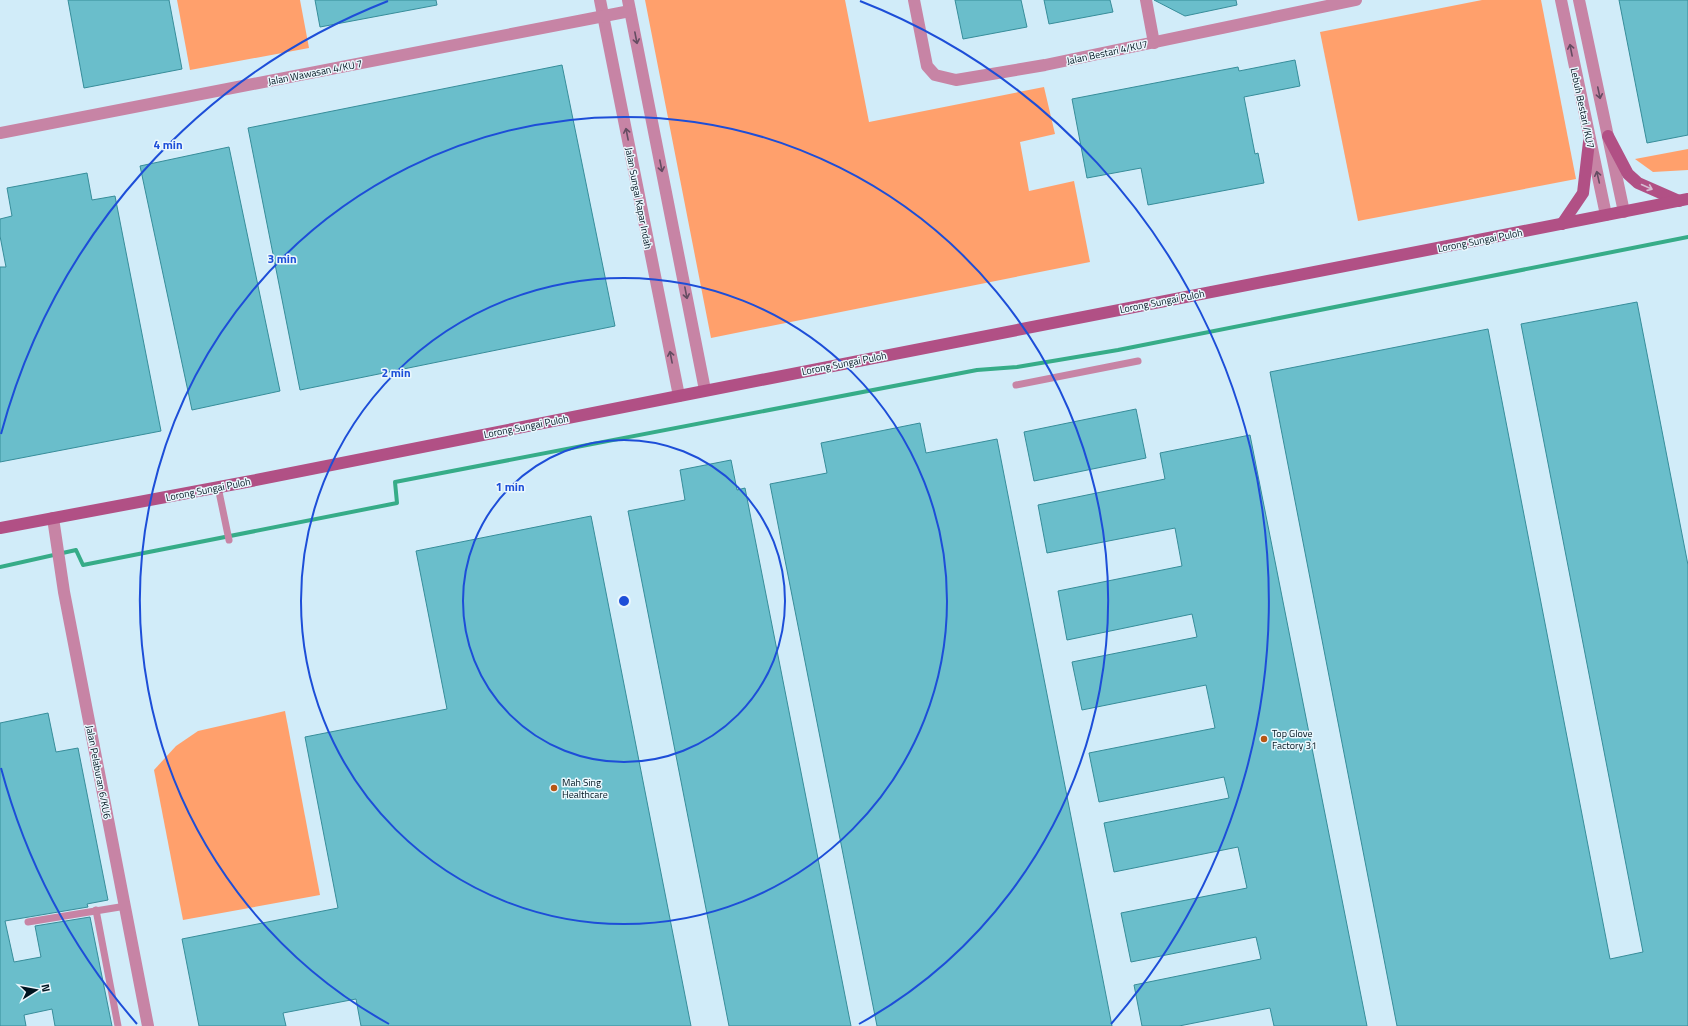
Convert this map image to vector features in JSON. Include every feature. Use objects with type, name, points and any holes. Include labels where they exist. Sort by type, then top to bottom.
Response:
[{"type":"street","name":"Jalan Sungai Kapar Indah","points":[[600,0],[679,396]]},
{"type":"street","name":"Jalan Bestari 4/KU7","points":[[914,0],[927,66],[935,75],[956,80],[1045,65],[1356,0]]},
{"type":"street","points":[[1146,0],[1154,43]]},
{"type":"street","name":"Lebuh Bestari /KU7","points":[[1561,0],[1606,215]]},
{"type":"street","name":"Lebuh Bestari /KU7","points":[[1579,0],[1624,212]]},
{"type":"street","name":"Jalan Wawasan 4/KU 7","points":[[0,133],[603,17],[629,6]]},
{"type":"street","points":[[629,6],[705,390]]},
{"type":"street","points":[[1608,136],[1628,174],[1633,179],[1638,183],[1683,200]]},
{"type":"street","points":[[1562,224],[1583,193],[1590,142]]},
{"type":"street","name":"Lorong Sungai Puloh","points":[[0,528],[218,487],[705,390],[1683,200]]},
{"type":"street","name":"Jalan Pelaburan 6/KU6","points":[[53,518],[61,570],[148,1026]]},
{"type":"lane","points":[[1016,385],[1138,361]]},
{"type":"lane","points":[[218,487],[229,540]]},
{"type":"lane","points":[[28,922],[126,906]]},
{"type":"lane","points":[[96,910],[118,1026]]},
{"type":"shaded area","points":[[177,0],[300,0],[309,48],[190,70]]},
{"type":"shaded area","points":[[645,0],[845,0],[869,122],[1044,87],[1055,134],[1020,142],[1029,191],[1074,181],[1090,262],[711,338]]},
{"type":"shaded area","points":[[1482,0],[1541,0],[1576,179],[1358,221],[1320,32]]},
{"type":"shaded area","points":[[1688,149],[1688,170],[1653,172],[1635,159]]},
{"type":"shaded area","points":[[285,711],[320,895],[183,920],[154,770],[176,746],[198,731]]},
{"type":"building","points":[[68,0],[169,0],[182,69],[84,88]]},
{"type":"building","points":[[315,0],[436,0],[437,5],[320,27]]},
{"type":"building","points":[[955,0],[1021,0],[1027,27],[963,39]]},
{"type":"building","points":[[1044,0],[1110,0],[1113,12],[1049,24]]},
{"type":"building","points":[[1154,0],[1236,0],[1237,5],[1185,16]]},
{"type":"building","points":[[1619,0],[1688,0],[1688,135],[1647,143]]},
{"type":"building","points":[[1295,60],[1300,86],[1244,97],[1255,154],[1258,153],[1264,183],[1148,205],[1141,168],[1087,178],[1072,99],[1238,67],[1239,71]]},
{"type":"building","points":[[562,65],[615,326],[300,390],[248,128]]},
{"type":"building","points":[[229,147],[280,391],[192,410],[140,166]]},
{"type":"building","points":[[87,173],[92,200],[115,196],[161,431],[0,462],[0,267],[6,267],[0,236],[0,219],[12,216],[7,188]]},
{"type":"building","points":[[1637,302],[1688,565],[1688,1026],[1397,1026],[1270,372],[1488,329],[1610,959],[1643,952],[1521,324]]},
{"type":"building","points":[[1136,409],[1146,458],[1034,481],[1024,432]]},
{"type":"building","points":[[920,423],[926,453],[997,439],[1112,1026],[877,1026],[770,484],[827,473],[821,443]]},
{"type":"building","points":[[1250,435],[1367,1026],[1274,1026],[1270,1008],[1179,1026],[1142,1026],[1134,985],[1261,959],[1256,937],[1131,962],[1121,913],[1247,888],[1238,847],[1114,872],[1104,823],[1229,798],[1224,777],[1099,802],[1089,753],[1215,728],[1206,685],[1082,710],[1072,662],[1197,637],[1192,614],[1067,640],[1058,591],[1182,566],[1175,528],[1047,553],[1038,505],[1165,479],[1160,453]]},
{"type":"building","points":[[731,460],[737,490],[745,488],[851,1026],[729,1026],[628,511],[685,500],[680,470]]},
{"type":"building","points":[[591,516],[691,1026],[361,1026],[356,999],[283,1013],[286,1026],[199,1026],[182,939],[338,908],[305,737],[447,709],[416,551]]},
{"type":"building","points":[[48,713],[56,752],[78,748],[108,900],[87,904],[88,907],[5,921],[14,962],[41,957],[35,926],[90,917],[112,1026],[55,1026],[52,1009],[24,1015],[26,1026],[0,1026],[0,723]]},
{"type":"waterway","points":[[0,567],[76,550],[83,565],[397,503],[395,482],[977,370],[1017,367],[1118,350],[1688,237]]},
{"type":"place","name":"Top Glove Factory 31","points":[[1264,739]]},
{"type":"place","name":"Mah Sing Healthcare","points":[[554,788]]}]
